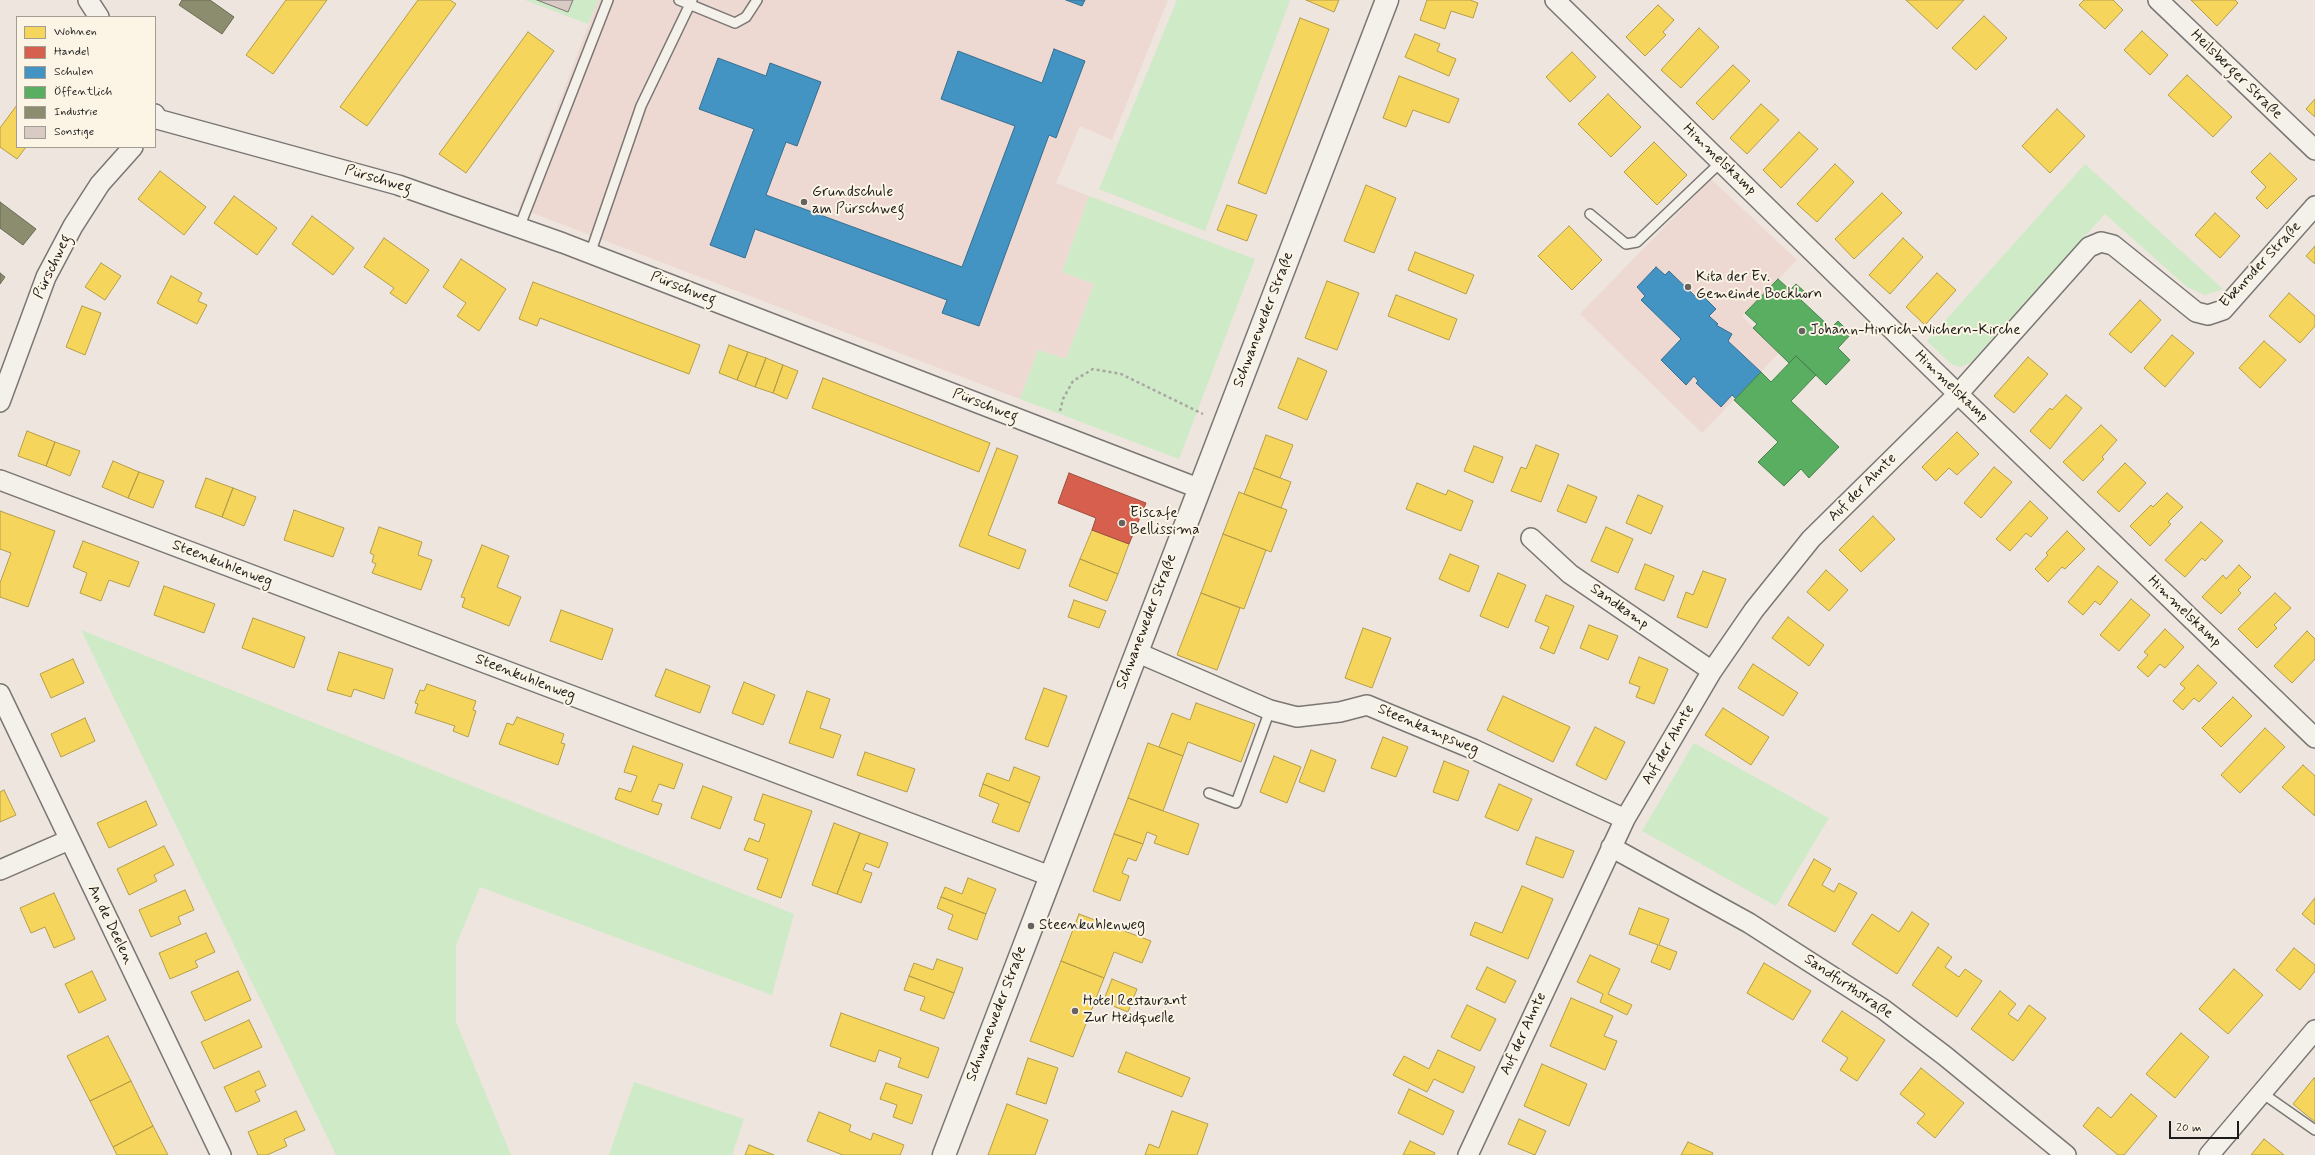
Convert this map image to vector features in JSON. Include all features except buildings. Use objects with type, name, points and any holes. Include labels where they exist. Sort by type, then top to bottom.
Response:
[{"type":"main road","name":"Schwaneweder Straße","points":[[944,1155],[1198,488],[1387,0]]},
{"type":"street","points":[[88,0],[98,16]]},
{"type":"street","name":"Himmelskamp","points":[[1555,0],[1958,394],[2315,738]]},
{"type":"street","name":"Heilsberger Straße","points":[[2158,0],[2315,150]]},
{"type":"street","name":"Pürschweg","points":[[156,119],[398,185],[590,254],[1198,488]]},
{"type":"street","name":"Pürschweg","points":[[0,402],[46,277],[69,232],[100,184],[132,148]]},
{"type":"street","name":"Ebenroder Straße","points":[[1958,394],[2089,247],[2101,242],[2113,245],[2196,312],[2208,315],[2224,310],[2315,206]]},
{"type":"street","name":"Auf der Ahnte","points":[[1470,1154],[1625,819],[1712,671],[1754,610],[1811,539],[1958,394]]},
{"type":"street","name":"Steenkuhlenweg","points":[[0,480],[1050,876]]},
{"type":"street","name":"Sandkamp","points":[[1530,538],[1570,574],[1712,671]]},
{"type":"street","name":"Steenkampsweg","points":[[1136,652],[1270,710],[1297,718],[1340,712],[1367,705],[1473,749],[1625,819]]},
{"type":"street","name":"An de Deelen","points":[[0,694],[221,1155]]},
{"type":"street","points":[[0,870],[69,840]]},
{"type":"street","name":"Sandfurthstraße","points":[[1611,847],[1749,923],[1883,1009],[1944,1056],[2066,1155]]},
{"type":"street","points":[[2209,1155],[2315,1030]]},
{"type":"lane","points":[[519,228],[608,0]]},
{"type":"lane","points":[[679,0],[690,3],[735,23],[746,17],[758,0]]},
{"type":"lane","points":[[590,254],[641,106],[690,3]]},
{"type":"lane","points":[[1590,214],[1626,244],[1637,242],[1721,162]]},
{"type":"lane","points":[[1209,793],[1236,803],[1270,710]]},
{"type":"lane","points":[[2262,1093],[2315,1130]]},
{"type":"path","points":[[1055,432],[1063,399],[1073,381],[1093,369],[1121,374],[1223,424]]},
{"type":"shaded area","name":"Grundschule am Pürschweg","points":[[598,0],[1168,0],[1112,140],[1080,126],[1056,183],[1089,196],[1062,272],[1094,284],[1066,359],[1038,350],[1020,399],[519,208]]},
{"type":"shaded area","name":"Kita der Ev. Gemeinde Bockhorn","points":[[1711,179],[1797,260],[1742,316],[1779,353],[1702,433],[1580,314]]},
{"type":"green space","points":[[525,0],[598,0],[588,24]]},
{"type":"green space","points":[[1177,0],[1290,0],[1205,231],[1099,189]]},
{"type":"green space","points":[[2085,164],[2223,289],[2205,295],[2187,287],[2105,214],[1971,362],[1960,367],[1951,364],[1927,341]]},
{"type":"green space","points":[[1089,196],[1255,259],[1179,459],[1020,399],[1038,350],[1066,359],[1094,284],[1062,272]]},
{"type":"green space","points":[[81,630],[794,914],[772,995],[480,887],[456,945],[456,1022],[511,1155],[336,1155]]},
{"type":"green space","points":[[1694,743],[1829,818],[1776,906],[1642,831]]},
{"type":"green space","points":[[634,1082],[744,1119],[732,1155],[609,1155]]},
{"type":"place","name":"Grundschule am Pürschweg","points":[[804,202]]},
{"type":"place","name":"Kita der Ev. Gemeinde Bockhorn","points":[[1688,287]]},
{"type":"place","name":"Johann-Hinrich-Wichern-Kirche","points":[[1802,331]]},
{"type":"place","name":"Eiscafe Bellissima","points":[[1122,523]]},
{"type":"place","name":"Steenkuhlenweg","points":[[1031,926]]},
{"type":"place","name":"Hotel Restaurant Zur Heidquelle","points":[[1075,1011]]}]
